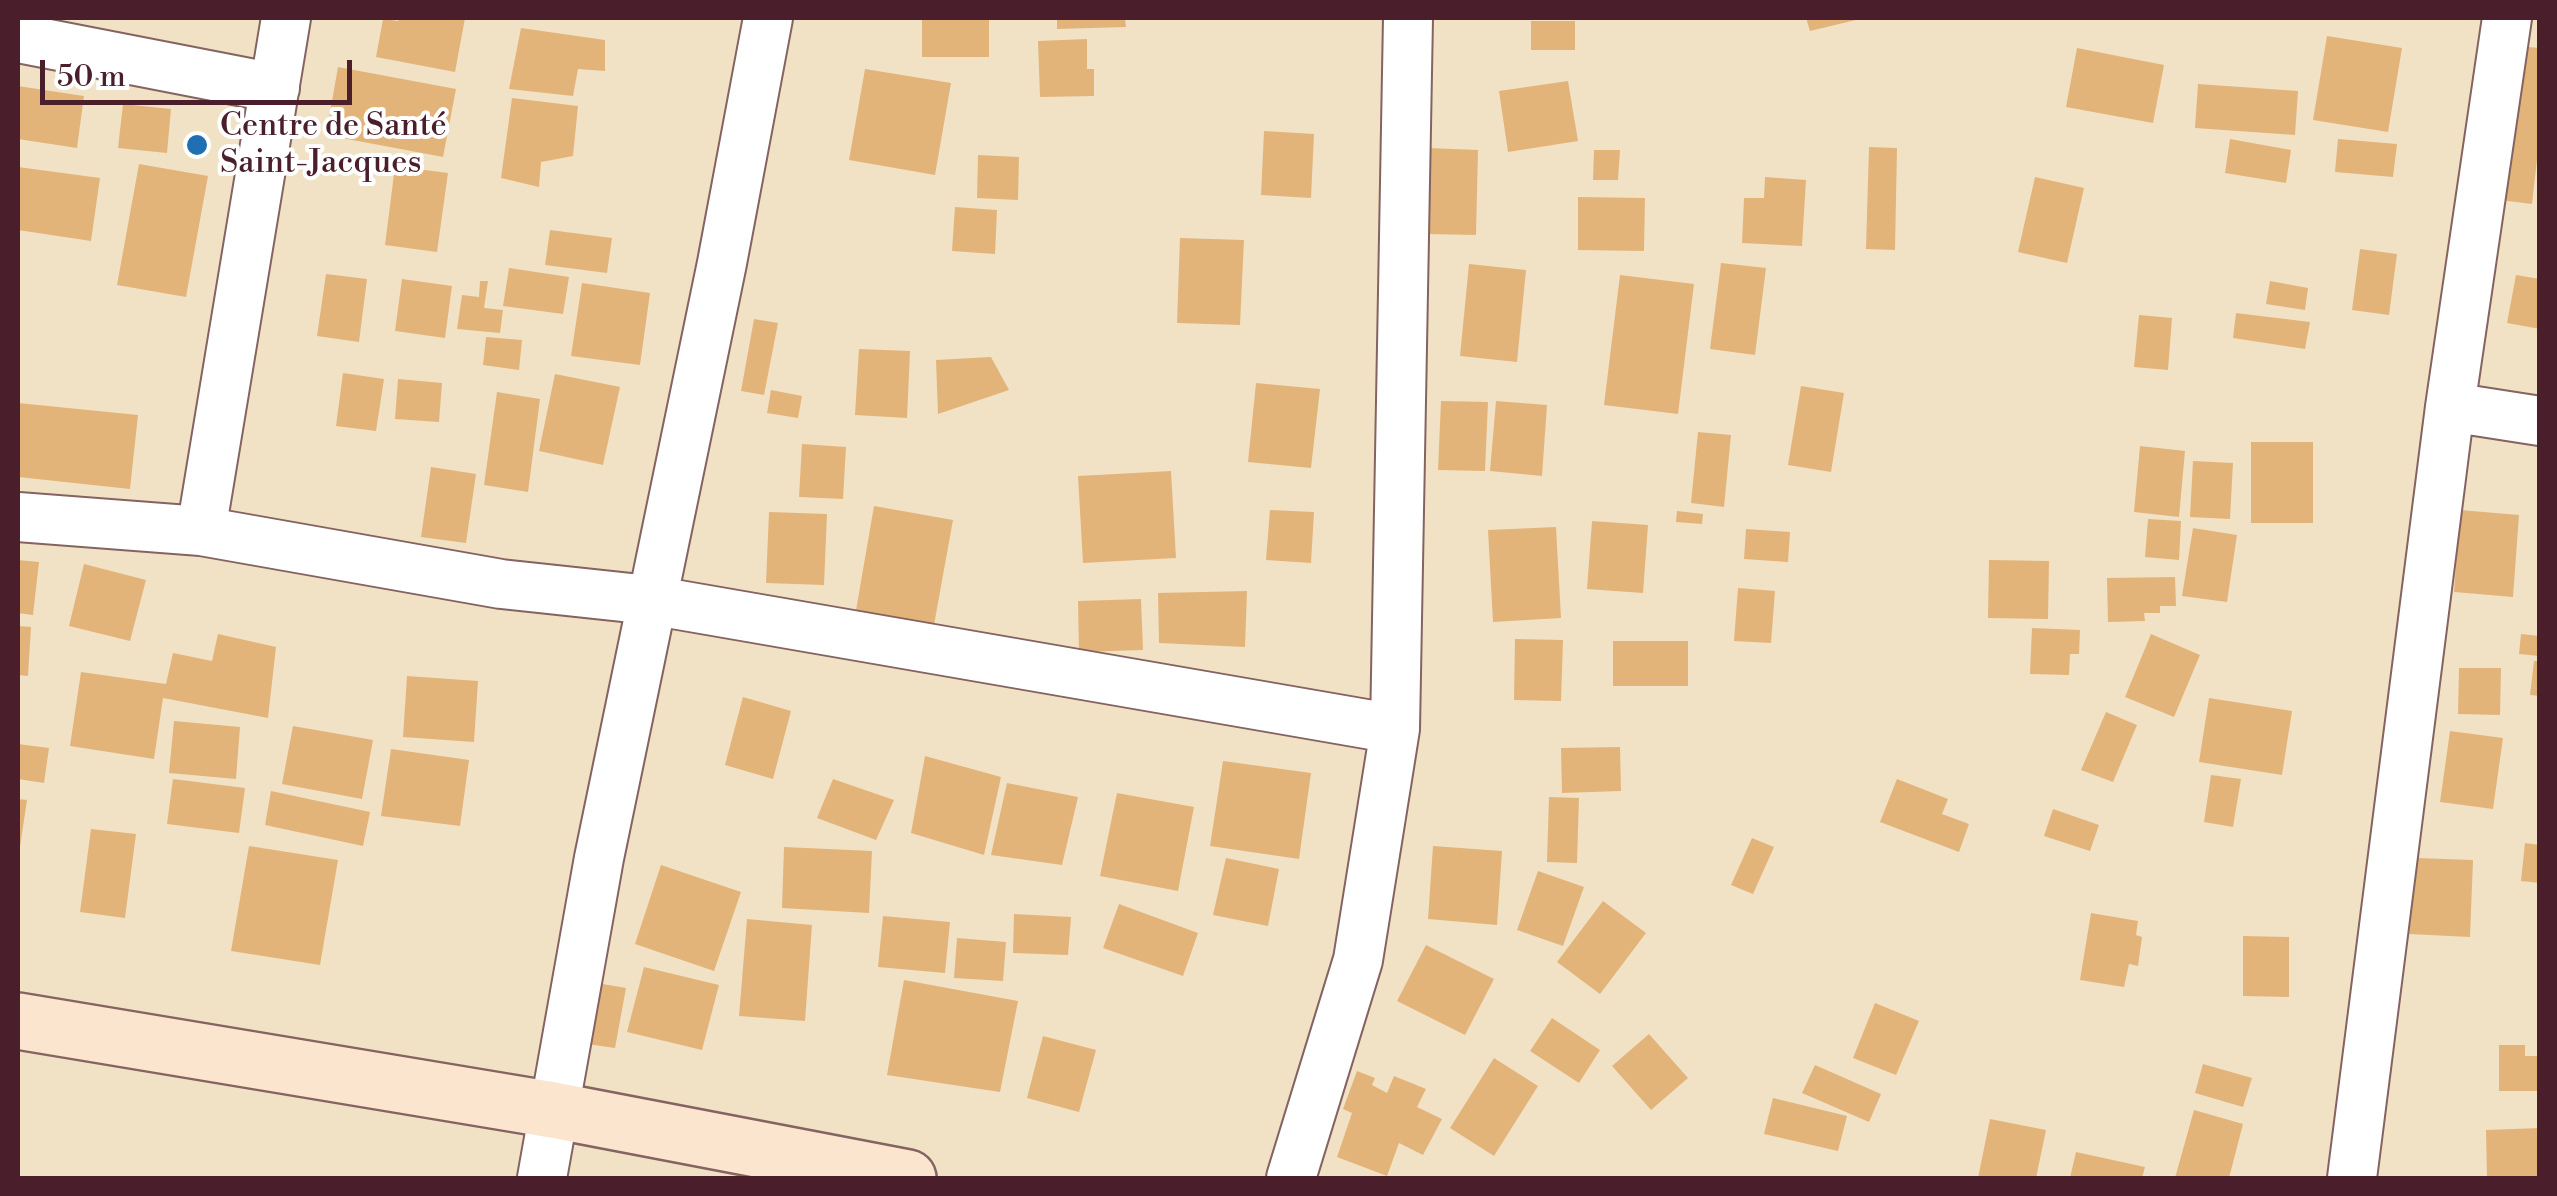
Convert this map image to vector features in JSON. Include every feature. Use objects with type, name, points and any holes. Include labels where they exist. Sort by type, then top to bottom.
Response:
[{"type":"street","points":[[201,531],[286,18]]},
{"type":"street","points":[[542,1178],[650,600],[722,263],[768,18]]},
{"type":"street","points":[[1291,1178],[1358,960],[1395,729],[1408,18]]},
{"type":"street","points":[[2352,1178],[2450,407],[2506,18]]},
{"type":"street","points":[[18,38],[275,88]]},
{"type":"street","points":[[2450,407],[2540,421]]},
{"type":"street","points":[[18,517],[201,531],[501,584],[650,600],[1395,729]]},
{"type":"street","points":[[18,1021],[554,1110],[908,1178]]},
{"type":"building","points":[[465,18],[455,72],[376,57],[383,19]]},
{"type":"building","points":[[922,18],[989,18],[989,57],[922,57]]},
{"type":"building","points":[[1057,18],[1125,18],[1126,27],[1057,29]]},
{"type":"building","points":[[1806,18],[1860,18],[1860,19],[1810,31]]},
{"type":"building","points":[[1531,21],[1575,21],[1575,50],[1531,50]]},
{"type":"building","points":[[521,28],[605,40],[605,71],[578,69],[573,96],[509,89]]},
{"type":"building","points":[[2327,36],[2402,48],[2388,132],[2313,120]]},
{"type":"building","points":[[1087,39],[1087,69],[1094,69],[1094,96],[1040,97],[1038,41]]},
{"type":"building","points":[[2517,46],[2540,48],[2540,133],[2532,204],[2500,200]]},
{"type":"building","points":[[2077,48],[2164,65],[2153,123],[2066,107]]},
{"type":"building","points":[[338,67],[456,89],[443,157],[326,135]]},
{"type":"building","points":[[865,69],[951,83],[935,175],[849,160]]},
{"type":"building","points":[[1568,81],[1578,141],[1508,152],[1499,91]]},
{"type":"building","points":[[2198,84],[2298,91],[2295,135],[2195,128]]},
{"type":"building","points":[[18,86],[84,96],[77,148],[18,139]]},
{"type":"building","points":[[512,98],[578,106],[573,156],[541,162],[539,187],[501,178]]},
{"type":"building","points":[[123,104],[171,109],[167,153],[118,148]]},
{"type":"building","points":[[1264,131],[1314,134],[1311,198],[1261,195]]},
{"type":"building","points":[[2230,139],[2291,150],[2286,183],[2225,173]]},
{"type":"building","points":[[2338,139],[2397,144],[2393,177],[2335,172]]},
{"type":"building","points":[[1869,147],[1897,148],[1895,250],[1866,249]]},
{"type":"building","points":[[1428,148],[1478,150],[1476,235],[1426,234]]},
{"type":"building","points":[[1594,150],[1620,150],[1618,180],[1593,180]]},
{"type":"building","points":[[978,155],[1019,157],[1018,200],[977,198]]},
{"type":"building","points":[[139,164],[208,176],[186,297],[117,285]]},
{"type":"building","points":[[395,166],[448,173],[437,252],[385,245]]},
{"type":"building","points":[[18,167],[100,178],[91,241],[18,230]]},
{"type":"building","points":[[1765,177],[1806,180],[1802,246],[1742,243],[1744,198],[1764,198]]},
{"type":"building","points":[[2035,177],[2084,188],[2067,263],[2018,252]]},
{"type":"building","points":[[1578,197],[1645,198],[1644,251],[1578,250]]},
{"type":"building","points":[[955,207],[997,210],[995,254],[952,251]]},
{"type":"building","points":[[550,230],[612,238],[607,273],[545,265]]},
{"type":"building","points":[[1180,238],[1244,240],[1240,325],[1177,323]]},
{"type":"building","points":[[2360,249],[2397,254],[2389,315],[2352,310]]},
{"type":"building","points":[[1721,263],[1766,268],[1755,355],[1710,349]]},
{"type":"building","points":[[1469,264],[1526,270],[1517,362],[1460,356]]},
{"type":"building","points":[[509,268],[569,277],[563,314],[503,306]]},
{"type":"building","points":[[326,274],[367,279],[359,342],[317,336]]},
{"type":"building","points":[[1620,275],[1694,284],[1678,414],[1604,405]]},
{"type":"building","points":[[2516,275],[2540,279],[2540,329],[2507,323]]},
{"type":"building","points":[[402,279],[452,286],[445,338],[395,331]]},
{"type":"building","points":[[480,281],[488,281],[484,308],[503,310],[500,333],[457,329],[462,295],[479,297]]},
{"type":"building","points":[[2270,281],[2308,288],[2305,310],[2266,304]]},
{"type":"building","points":[[582,283],[650,293],[640,365],[571,356]]},
{"type":"building","points":[[2236,313],[2310,322],[2305,349],[2233,338]]},
{"type":"building","points":[[2139,315],[2172,318],[2168,370],[2134,367]]},
{"type":"building","points":[[754,319],[778,323],[764,395],[741,391]]},
{"type":"building","points":[[486,337],[522,340],[519,370],[483,365]]},
{"type":"building","points":[[859,349],[910,351],[907,418],[855,415]]},
{"type":"building","points":[[991,357],[1009,390],[938,414],[936,360]]},
{"type":"building","points":[[343,373],[384,379],[376,431],[336,426]]},
{"type":"building","points":[[555,374],[620,387],[603,465],[539,451]]},
{"type":"building","points":[[398,379],[442,383],[439,422],[395,419]]},
{"type":"building","points":[[1256,383],[1320,389],[1311,468],[1248,462]]},
{"type":"building","points":[[1801,386],[1844,393],[1831,472],[1788,465]]},
{"type":"building","points":[[771,390],[802,396],[798,418],[767,413]]},
{"type":"building","points":[[497,392],[540,399],[528,492],[484,485]]},
{"type":"building","points":[[1441,401],[1488,402],[1485,471],[1438,470]]},
{"type":"building","points":[[1496,401],[1547,405],[1542,476],[1490,471]]},
{"type":"building","points":[[18,403],[138,415],[130,489],[18,477]]},
{"type":"building","points":[[1698,432],[1731,435],[1724,507],[1691,503]]},
{"type":"building","points":[[2251,442],[2313,442],[2313,523],[2251,523]]},
{"type":"building","points":[[802,444],[846,447],[843,499],[799,497]]},
{"type":"building","points":[[2140,446],[2185,451],[2179,517],[2134,512]]},
{"type":"building","points":[[2193,461],[2233,463],[2230,519],[2190,517]]},
{"type":"building","points":[[431,467],[476,474],[466,543],[421,537]]},
{"type":"building","points":[[1171,471],[1176,558],[1083,563],[1078,476]]},
{"type":"building","points":[[874,506],[953,520],[932,636],[854,622]]},
{"type":"building","points":[[1270,510],[1314,512],[1311,563],[1266,560]]},
{"type":"building","points":[[2460,510],[2519,515],[2513,597],[2454,592]]},
{"type":"building","points":[[1677,511],[1703,514],[1702,524],[1676,522]]},
{"type":"building","points":[[769,512],[827,514],[824,585],[766,583]]},
{"type":"building","points":[[2148,519],[2181,521],[2179,560],[2145,557]]},
{"type":"building","points":[[1592,521],[1648,525],[1643,593],[1587,589]]},
{"type":"building","points":[[1556,527],[1561,618],[1493,622],[1488,530]]},
{"type":"building","points":[[2193,528],[2237,535],[2227,602],[2182,596]]},
{"type":"building","points":[[1746,529],[1790,532],[1788,562],[1744,559]]},
{"type":"building","points":[[18,560],[39,562],[33,615],[18,613]]},
{"type":"building","points":[[1989,560],[2049,561],[2048,619],[1988,618]]},
{"type":"building","points":[[84,564],[146,580],[130,641],[69,626]]},
{"type":"building","points":[[2175,577],[2176,606],[2160,606],[2160,613],[2144,613],[2145,621],[2108,622],[2107,578]]},
{"type":"building","points":[[1738,588],[1775,591],[1771,643],[1734,641]]},
{"type":"building","points":[[1247,591],[1245,647],[1159,643],[1158,593]]},
{"type":"building","points":[[1141,599],[1143,650],[1079,652],[1078,601]]},
{"type":"building","points":[[18,626],[31,627],[28,676],[18,675]]},
{"type":"building","points":[[2032,628],[2080,630],[2079,654],[2070,654],[2069,675],[2030,674]]},
{"type":"building","points":[[218,634],[276,647],[268,718],[163,698],[154,759],[70,746],[81,672],[166,684],[173,653],[212,661]]},
{"type":"building","points":[[2151,634],[2200,655],[2174,717],[2125,697]]},
{"type":"building","points":[[2521,634],[2540,636],[2539,656],[2519,654]]},
{"type":"building","points":[[1515,639],[1563,640],[1561,701],[1514,700]]},
{"type":"building","points":[[1613,641],[1688,641],[1688,686],[1613,686]]},
{"type":"building","points":[[2534,661],[2540,661],[2540,696],[2530,695]]},
{"type":"building","points":[[2459,668],[2501,668],[2500,715],[2458,714]]},
{"type":"building","points":[[407,676],[478,681],[474,742],[403,737]]},
{"type":"building","points":[[743,697],[791,711],[773,779],[725,765]]},
{"type":"building","points":[[2209,698],[2292,711],[2282,775],[2199,762]]},
{"type":"building","points":[[2106,712],[2137,725],[2113,782],[2081,770]]},
{"type":"building","points":[[174,721],[240,727],[236,779],[169,773]]},
{"type":"building","points":[[293,726],[373,740],[362,799],[282,784]]},
{"type":"building","points":[[2450,731],[2503,738],[2493,809],[2440,802]]},
{"type":"building","points":[[18,744],[49,748],[44,783],[18,779]]},
{"type":"building","points":[[1620,747],[1621,791],[1562,793],[1561,748]]},
{"type":"building","points":[[391,749],[469,760],[460,826],[381,816]]},
{"type":"building","points":[[925,756],[1001,777],[984,855],[911,833]]},
{"type":"building","points":[[1223,761],[1311,773],[1299,859],[1210,846]]},
{"type":"building","points":[[2211,775],[2241,779],[2233,827],[2204,822]]},
{"type":"building","points":[[173,779],[245,788],[239,833],[167,824]]},
{"type":"building","points":[[833,779],[894,800],[876,840],[817,818]]},
{"type":"building","points":[[1897,779],[1948,799],[1942,814],[1969,824],[1959,852],[1880,822]]},
{"type":"building","points":[[1007,783],[1078,797],[1062,865],[991,855]]},
{"type":"building","points":[[271,791],[370,812],[363,846],[265,825]]},
{"type":"building","points":[[1117,793],[1194,807],[1178,891],[1100,876]]},
{"type":"building","points":[[1549,797],[1579,798],[1577,863],[1547,862]]},
{"type":"building","points":[[18,799],[27,800],[20,847],[18,847]]},
{"type":"building","points":[[2053,809],[2099,825],[2090,851],[2044,836]]},
{"type":"building","points":[[91,829],[136,834],[125,918],[80,912]]},
{"type":"building","points":[[1752,838],[1774,847],[1753,894],[1731,885]]},
{"type":"building","points":[[2525,843],[2540,845],[2540,883],[2521,881]]},
{"type":"building","points":[[249,846],[338,860],[320,965],[231,951]]},
{"type":"building","points":[[1433,846],[1502,851],[1497,925],[1428,919]]},
{"type":"building","points":[[784,847],[872,851],[869,913],[782,908]]},
{"type":"building","points":[[1226,858],[1279,869],[1268,926],[1213,915]]},
{"type":"building","points":[[2417,858],[2473,860],[2470,937],[2409,934]]},
{"type":"building","points":[[661,865],[741,892],[714,971],[635,944]]},
{"type":"building","points":[[1538,871],[1584,887],[1563,946],[1517,930]]},
{"type":"building","points":[[1603,901],[1646,933],[1600,994],[1557,962]]},
{"type":"building","points":[[1119,904],[1198,933],[1183,976],[1103,948]]},
{"type":"building","points":[[2091,913],[2138,921],[2136,935],[2142,937],[2138,966],[2129,964],[2124,987],[2080,980]]},
{"type":"building","points":[[1014,914],[1071,917],[1068,955],[1013,953]]},
{"type":"building","points":[[883,916],[950,922],[945,973],[878,967]]},
{"type":"building","points":[[747,919],[812,925],[805,1021],[739,1016]]},
{"type":"building","points":[[2243,936],[2289,937],[2289,997],[2243,996]]},
{"type":"building","points":[[957,938],[1006,942],[1003,981],[954,978]]},
{"type":"building","points":[[1426,945],[1494,979],[1465,1035],[1397,1001]]},
{"type":"building","points":[[644,967],[719,985],[702,1050],[627,1032]]},
{"type":"building","points":[[904,980],[1018,1001],[1000,1092],[887,1075]]},
{"type":"building","points":[[597,983],[626,988],[615,1048],[587,1044]]},
{"type":"building","points":[[1875,1003],[1919,1021],[1896,1075],[1853,1058]]},
{"type":"building","points":[[1552,1018],[1600,1050],[1579,1083],[1530,1051]]},
{"type":"building","points":[[1649,1034],[1688,1078],[1651,1110],[1612,1066]]},
{"type":"building","points":[[1043,1036],[1096,1050],[1079,1112],[1027,1098]]},
{"type":"building","points":[[2499,1045],[2525,1045],[2525,1056],[2540,1056],[2540,1091],[2499,1091]]},
{"type":"building","points":[[1494,1058],[1538,1086],[1494,1156],[1450,1128]]},
{"type":"building","points":[[2203,1064],[2252,1078],[2243,1107],[2195,1093]]},
{"type":"building","points":[[1815,1065],[1881,1094],[1869,1122],[1802,1093]]},
{"type":"building","points":[[1357,1071],[1375,1078],[1372,1085],[1387,1093],[1394,1076],[1426,1089],[1417,1107],[1442,1119],[1423,1155],[1399,1143],[1387,1176],[1337,1157],[1352,1113],[1343,1109]]},
{"type":"building","points":[[1773,1098],[1847,1116],[1838,1151],[1764,1134]]},
{"type":"building","points":[[2194,1110],[2243,1124],[2229,1178],[2175,1178]]},
{"type":"building","points":[[1990,1119],[2046,1130],[2036,1178],[1978,1178]]},
{"type":"building","points":[[2540,1128],[2540,1178],[2487,1178],[2486,1130]]},
{"type":"building","points":[[2076,1152],[2145,1167],[2142,1178],[2070,1178]]},
{"type":"place","name":"Centre de Santé Saint-Jacques","points":[[197,145]]}]
